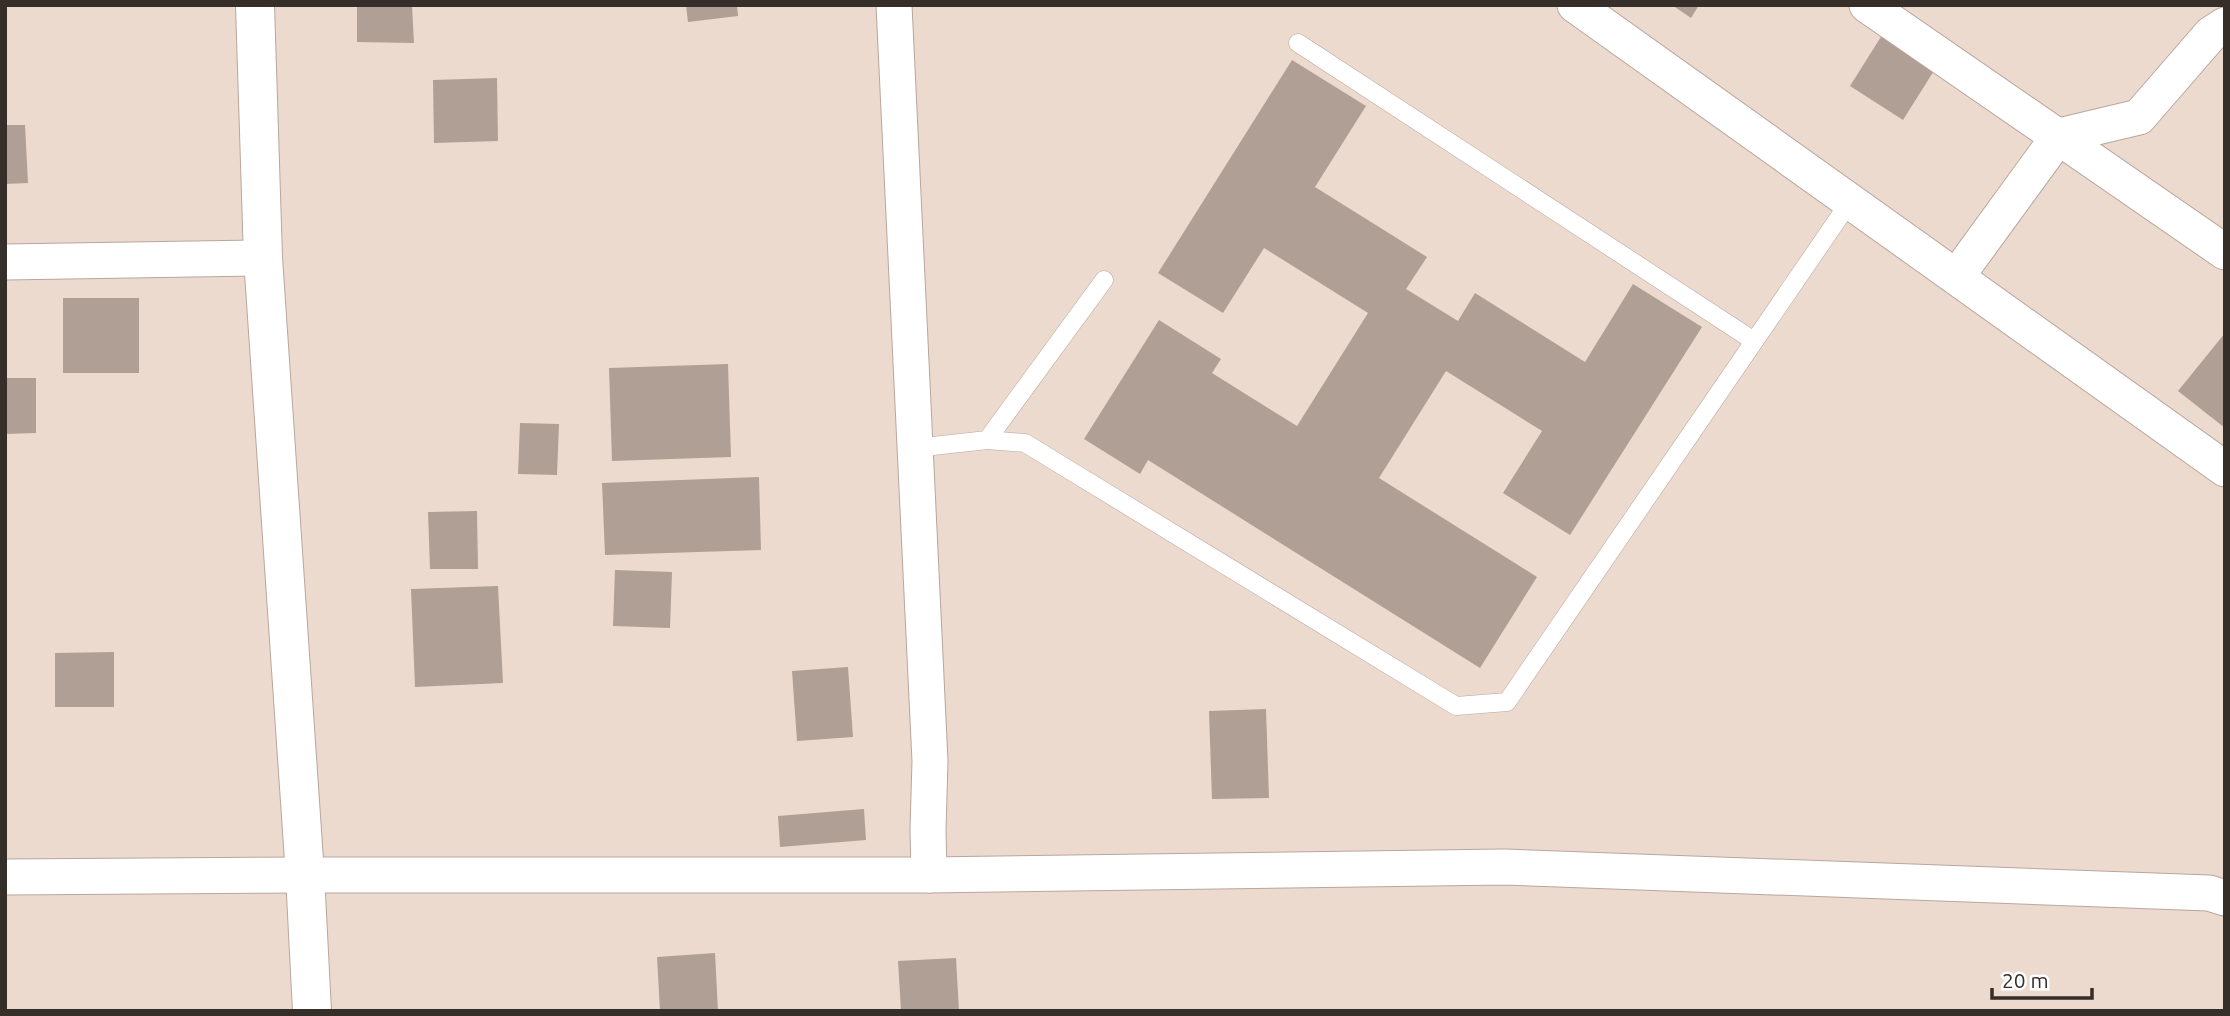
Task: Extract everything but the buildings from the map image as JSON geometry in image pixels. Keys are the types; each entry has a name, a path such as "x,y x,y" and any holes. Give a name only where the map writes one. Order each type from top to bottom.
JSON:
{"street":[{"path":"255,5 263,258 312,1011"},
{"path":"894,5 930,761 929,876"},
{"path":"1575,5 2225,469"},
{"path":"1867,5 2225,252"},
{"path":"1957,276 2059,136 2139,117 2211,34 2225,25"},
{"path":"5,262 263,258"},
{"path":"5,877 929,876 1504,867 2209,893 2225,898"}],"lane":[{"path":"1298,43 1754,341"},
{"path":"915,448 987,440 1025,443 1456,706 1507,702 1851,200"},
{"path":"987,440 1104,280"}]}
